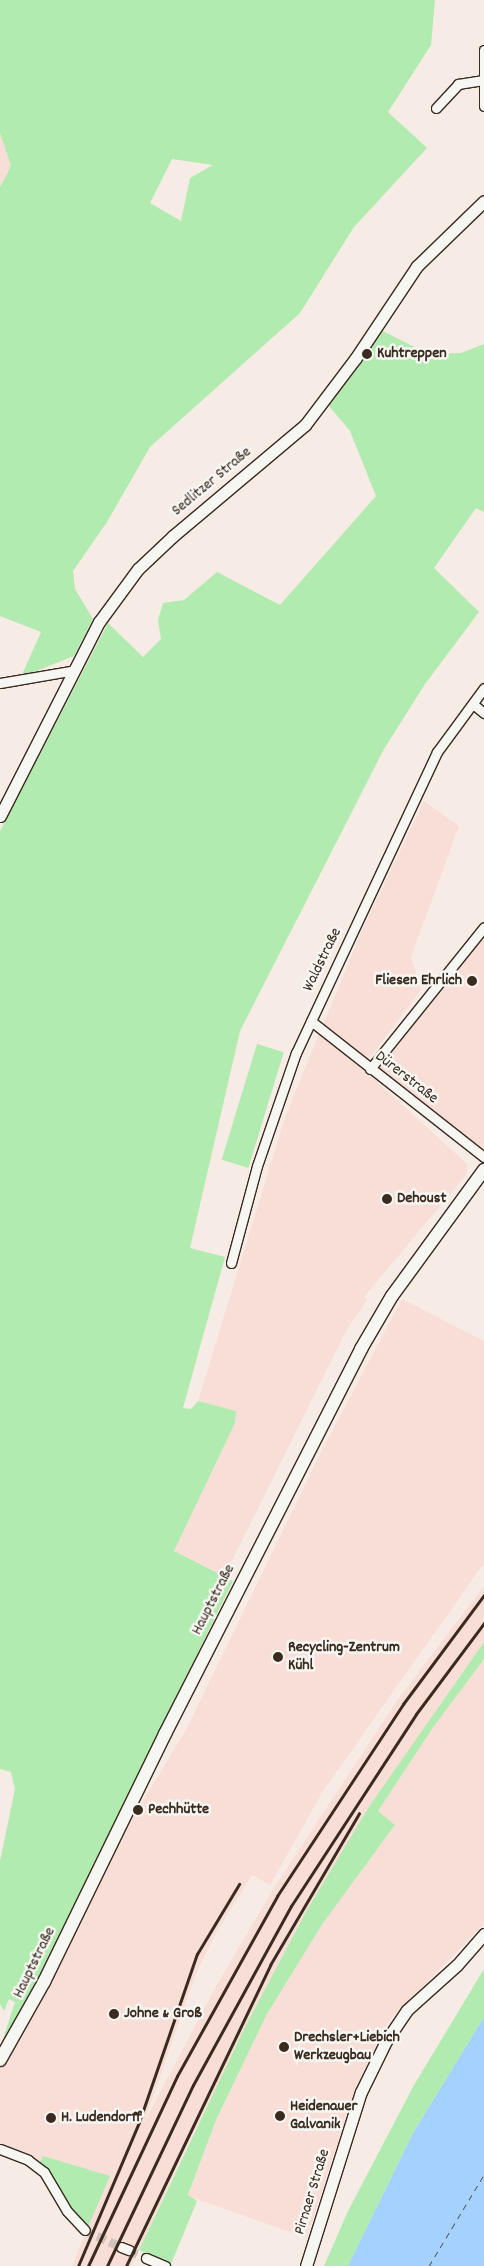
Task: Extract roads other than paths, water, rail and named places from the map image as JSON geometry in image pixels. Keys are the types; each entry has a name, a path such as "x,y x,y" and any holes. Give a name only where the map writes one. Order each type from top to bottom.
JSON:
{"main road":[{"name":"Hauptstraße","path":"0,2060 26,2017 165,1734 361,1349 392,1296 484,1170"}],"street":[{"path":"484,50 482,80 484,106"},
{"path":"436,108 458,84 482,80"},
{"name":"Sedlitzer Straße","path":"0,816 99,622 138,569 172,536 305,425 354,359 417,266 484,200"},
{"path":"0,683 75,670"},
{"name":"Waldstraße","path":"231,1263 257,1166 311,1021 437,752 484,688"},
{"path":"472,704 484,713"},
{"path":"370,1069 484,927"},
{"name":"Dürerstraße","path":"311,1021 484,1158"},
{"name":"Pirnaer Straße","path":"306,2266 361,2092 386,2041 406,2010 457,1965 484,1934"},
{"path":"0,2149 28,2160 44,2172 67,2211 85,2230"},
{"path":"146,2258 165,2266"}],"water":[{"path":"484,2017 484,2266 348,2266 413,2133"}],"tunnel":[{"path":"85,2230 121,2247"},
{"path":"129,2250 146,2258"}],"railway":[{"path":"88,2266 177,2076 277,1896 403,1704 484,1595"},
{"path":"107,2266 193,2085 291,1906 416,1714 484,1623"},
{"path":"126,2266 270,1965 359,1813"},
{"path":"78,2266 139,2122 197,1954 239,1884"}],"place":[{"name":"Kuhtreppen","path":"367,354"},
{"name":"Fliesen Ehrlich","path":"472,981"},
{"name":"Dehoust","path":"387,1199"},
{"name":"Recycling-Zentrum Kühl","path":"278,1657"},
{"name":"Pechhütte","path":"138,1810"},
{"name":"Johne & Groß","path":"114,2014"},
{"name":"Drechsler+Liebich Werkzeugbau","path":"284,2047"},
{"name":"Heidenauer Galvanik","path":"280,2116"},
{"name":"H. Ludendorff","path":"51,2118"}]}
